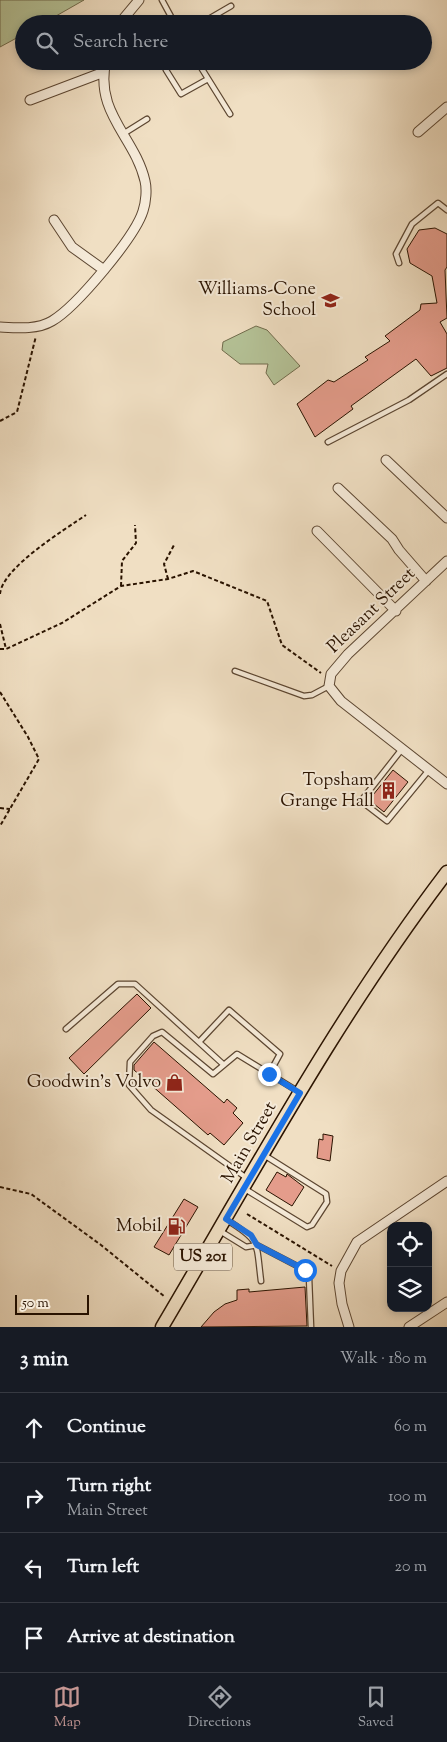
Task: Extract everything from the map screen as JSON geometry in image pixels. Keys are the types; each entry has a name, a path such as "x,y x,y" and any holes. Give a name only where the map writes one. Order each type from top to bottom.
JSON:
{"main road":[{"name":"Main Street","path":"162,1327 300,1093 388,953 447,872"}],"street":[{"path":"126,15 139,0"},
{"path":"0,327 31,328 50,322 68,310 104,270 143,212 145,181 108,108 104,72 30,100"},
{"path":"418,132 447,107"},
{"path":"54,220 72,248 104,270"},
{"path":"386,460 447,518"},
{"path":"338,488 387,534 426,581"},
{"path":"317,531 396,611"},
{"name":"Pleasant Street","path":"329,686 332,674 348,654 396,611 447,561"},
{"path":"329,686 341,701 447,784"},
{"path":"349,1327 342,1304 339,1283 341,1271 357,1242 447,1181"},
{"path":"409,1327 447,1302"}],"lane":[{"path":"162,0 170,15"},
{"path":"216,15 231,6"},
{"path":"166,70 181,94 208,79"},
{"path":"202,70 230,114"},
{"path":"122,134 147,119"},
{"path":"399,263 396,254 412,224 438,203 447,210"},
{"path":"328,442 408,400 447,374"},
{"path":"235,671 304,696 312,695 329,686"},
{"path":"402,748 361,801 388,821 429,770"},
{"path":"66,1030 118,984 135,984 224,1065"},
{"path":"199,1042 229,1010 280,1054 269,1074"},
{"path":"264,1155 326,1194 327,1202 312,1225 307,1227 247,1184 151,1110 129,1085 130,1062 153,1036 162,1032 213,1074 237,1054 300,1093"},
{"path":"222,1225 251,1235 257,1245 261,1281"},
{"path":"222,1225 246,1247 257,1245 305,1270 309,1276 310,1327"}],"path":[{"path":"0,421 17,412 39,325"},
{"path":"0,594 0,586 28,556 86,515"},
{"path":"121,586 122,561 136,543 135,525"},
{"path":"168,579 164,564 174,545"},
{"path":"0,650 62,623 121,586 168,579 193,572 267,601 282,645 324,675"},
{"path":"0,624 6,649"},
{"path":"0,692 28,737 39,759 0,826"},
{"path":"0,808 10,808"},
{"path":"0,1187 31,1194 102,1245 165,1297"},
{"path":"247,1214 341,1271"}],"green space":[{"path":"0,0 84,0 58,15 15,15 15,39 0,47"},
{"path":"256,326 267,330 300,366 274,385 266,373 268,364 240,364 222,350 223,342"}],"building":[{"path":"435,228 447,234 447,267 445,270 447,318 440,322 447,334 447,368 431,376 416,359 351,406 353,409 315,437 297,404 328,380 334,382 368,360 365,357 390,341 385,336 420,310 421,304 437,303 432,276 410,263 407,249 419,230"},
{"name":"Topsham Grange Hall","path":"393,770 408,782 384,812 369,800"},
{"path":"137,994 151,1008 84,1074 69,1058"},
{"name":"Goodwin's Volvo","path":"154,1042 224,1103 227,1099 237,1108 233,1113 243,1123 224,1145 210,1133 208,1135 134,1070 134,1065"},
{"path":"323,1134 333,1136 330,1161 317,1158 319,1139 323,1140"},
{"path":"277,1172 286,1177 287,1174 304,1187 292,1206 266,1190"},
{"name":"Mobil","path":"184,1199 198,1207 169,1255 154,1247"},
{"path":"305,1287 307,1326 201,1327 214,1312 225,1304 237,1300 237,1290 249,1289 249,1292"}],"place":[{"name":"Williams-Cone School","path":"330,300"},
{"name":"Topsham Grange Hall","path":"388,791"},
{"name":"Goodwin's Volvo","path":"175,1083"},
{"name":"Mobil","path":"176,1227"}],"route":[{"path":"269,1074 300,1093 226,1219 251,1235 257,1245 305,1270"}]}
